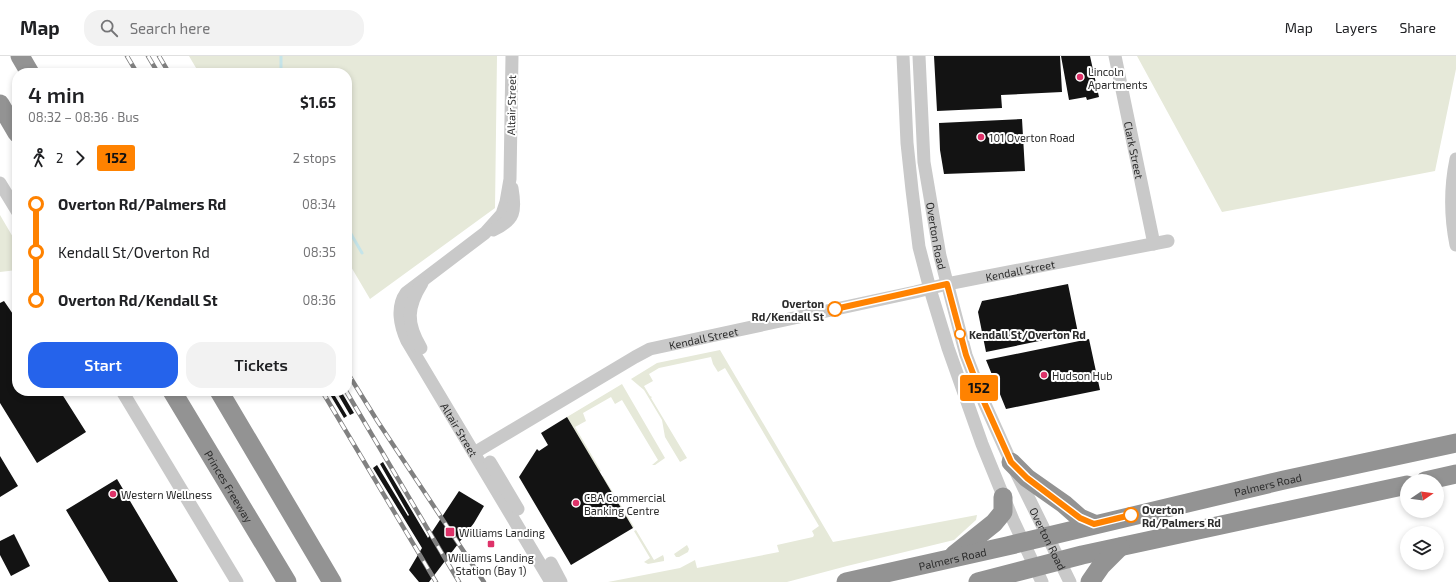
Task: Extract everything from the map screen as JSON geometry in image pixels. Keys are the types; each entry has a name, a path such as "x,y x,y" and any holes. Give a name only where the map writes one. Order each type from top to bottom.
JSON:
{"highway":[{"path":"20,56 27,68"},
{"path":"0,104 12,124"},
{"name":"Princes Freeway","path":"175,396 287,582"},
{"path":"222,396 332,582"},
{"name":"Palmers Road","path":"846,582 1284,480 1456,443"},
{"path":"1011,462 1027,478 1080,518 1094,524"},
{"path":"1444,477 1456,474"},
{"path":"988,581 1039,575 1060,561 1400,487"},
{"path":"952,557 994,523 1002,512 1003,497"},
{"path":"1090,582 1101,566 1120,548"}],"street":[{"name":"Altair Street","path":"512,56 510,179 506,202 502,214 485,233 426,278 410,288 404,296 400,308 401,327 407,341 478,450 504,485 562,582"},
{"name":"Overton Road","path":"903,56 907,143 912,190 919,247 930,289 948,348 982,444 1003,497 1039,575"},
{"name":"Overton Road","path":"919,56 924,162 940,256 966,355 984,402 1011,462 1070,582"},
{"name":"Clark Street","path":"1115,56 1154,244"},
{"path":"1456,159 1451,186 1451,206 1452,226 1456,245"},
{"path":"0,183 12,203"},
{"name":"Kendall Street","path":"478,450 650,349 930,289 947,284 1168,241"},
{"path":"125,396 237,582"},
{"name":"Altair Street","path":"478,450 551,582"}],"green space":[{"path":"189,56 497,56 495,208 370,299 352,268 352,68 196,68"},
{"path":"1137,56 1456,56 1456,69 1435,171 1222,212"},
{"path":"0,215 12,235 12,271 0,272"},
{"path":"720,350 833,542 977,515 976,520 954,540 787,582 608,582 680,568 695,560 697,568 779,552 777,545 813,537 814,535 812,531 819,526 725,368 718,372 711,357 659,368 649,374 653,381 644,386 652,397 651,398 687,458 680,462 665,437 662,420 644,390 631,379 657,363"},
{"path":"622,384 665,458 655,465 652,465 658,460 622,400 615,404 611,397 583,413 586,421 575,427 601,471 599,472 567,417"},
{"path":"602,476 634,527 633,528"},
{"path":"636,530 654,560 663,555 664,561 648,564 644,562 650,558 634,531"},
{"path":"687,545 689,549 688,552 676,557 674,554"}],"building":[{"path":"934,56 1060,56 1062,92 1001,95 1002,108 937,111"},
{"name":"Lincoln Apartments","path":"1061,56 1090,56 1099,97 1087,100 1086,97 1069,100"},
{"name":"101 Overton Road","path":"1022,119 1025,171 944,174 940,150 939,123"},
{"path":"1068,284 1078,333 986,352 978,312 982,301"},
{"path":"4,301 12,313 12,396 63,396 86,432 37,463 0,403 0,303"},
{"name":"Hudson Hub","path":"1089,339 1100,390 1006,409 986,360"},
{"path":"331,396 335,396 347,416 344,418"},
{"path":"339,396 344,396 354,413 350,415"},
{"name":"CBA Commercial Banking Centre","path":"567,417 633,528 571,565 519,477 537,449 539,451 548,445 541,433"},
{"path":"0,456 18,486 0,497"},
{"name":"Williams Landing","path":"383,462 428,538 459,491 484,506 474,523 429,582 419,582 409,570 422,548 373,468 377,465 408,516 409,515 380,464"},
{"path":"117,479 178,582 109,582 66,510"},
{"path":"14,534 30,566 11,576 0,555 0,541"}],"waterway":[{"path":"281,56 281,68"},
{"path":"352,236 362,253"}],"railway":[{"path":"127,56 134,68"},
{"path":"148,56 155,68"},
{"path":"159,56 166,68"},
{"path":"352,380 484,582"},
{"path":"325,396 436,582"},
{"path":"349,396 459,582"}],"bus line":[{"name":"152","path":"835,309 947,284 966,355 984,402 1011,462 1027,478 1064,504 1080,518 1094,524 1131,515"}],"place":[{"name":"Lincoln Apartments","path":"1080,77"},
{"name":"101 Overton Road","path":"981,137"},
{"name":"Overton Rd/Kendall St","path":"835,309"},
{"name":"Kendall St/Overton Rd","path":"960,334"},
{"name":"Hudson Hub","path":"1044,375"},
{"name":"Western Wellness","path":"113,494"},
{"name":"CBA Commercial Banking Centre","path":"576,503"},
{"name":"Overton Rd/Palmers Rd","path":"1131,515"},
{"name":"Williams Landing","path":"450,532"},
{"name":"Williams Landing Station (Bay 1)","path":"491,544"}]}
